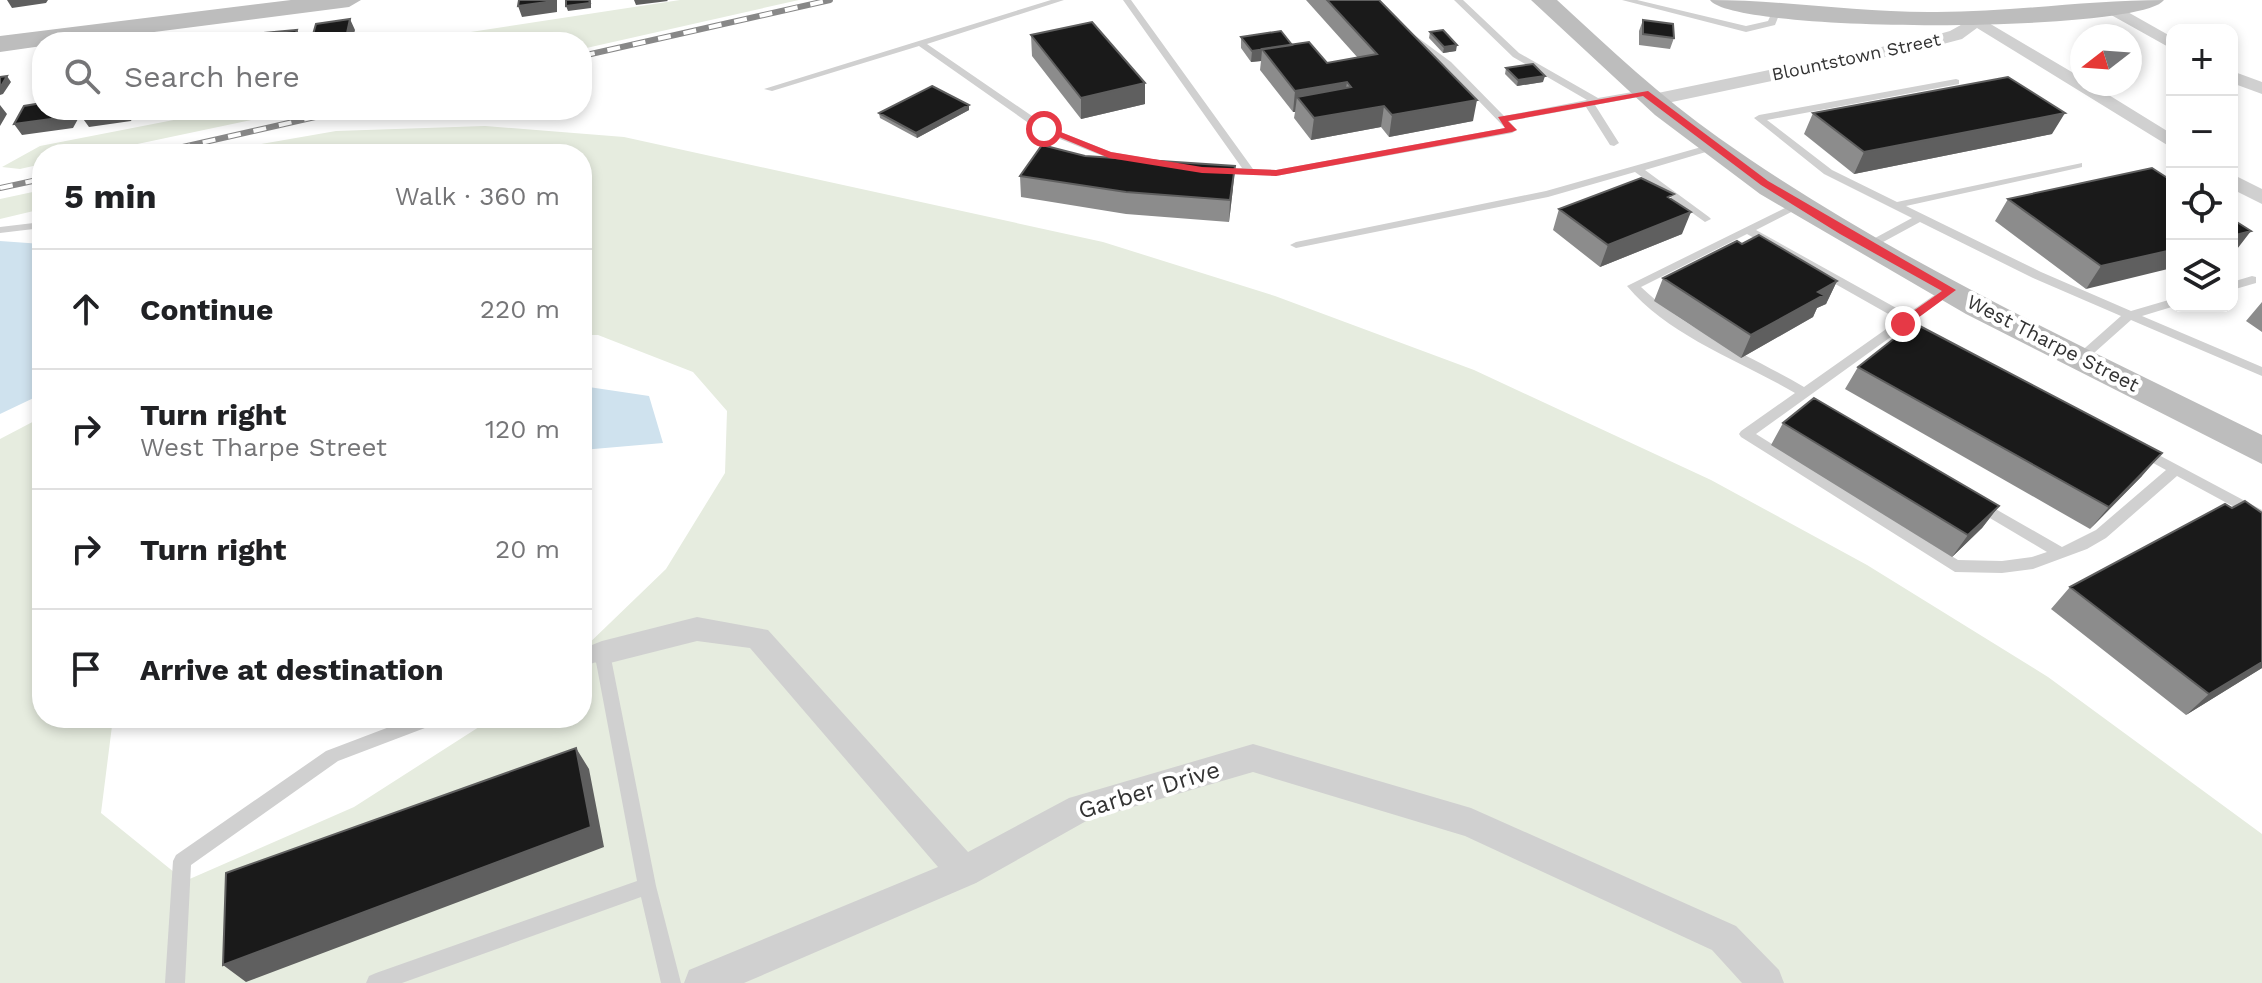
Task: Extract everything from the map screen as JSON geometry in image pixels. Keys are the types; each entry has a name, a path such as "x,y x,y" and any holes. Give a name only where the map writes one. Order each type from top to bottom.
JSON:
{"main road":[{"path":"85,32 277,5 349,0"},
{"name":"West Tharpe Street","path":"1543,0 1649,97 1712,147 1799,204 1950,290 2262,451"},
{"name":"Blountstown Street","path":"1977,21 2152,0"},
{"path":"1750,3 1901,21 1977,21"},
{"path":"0,44 32,39"}],"street":[{"path":"2110,7 2166,40"},
{"name":"Blountstown Street","path":"1649,97 1928,43 1956,35 1977,21"},
{"path":"1977,21 2166,138"},
{"path":"2238,79 2262,89"},
{"path":"2238,184 2262,198"},
{"path":"592,657 697,629 758,638 964,872"},
{"name":"Garber Drive","path":"702,983 964,872 1080,808 1253,758 1471,823 1724,938 1766,983"}],"lane":[{"path":"769,89 1060,0"},
{"path":"1127,0 1250,172"},
{"path":"1458,0 1516,55 1593,102 1614,143"},
{"path":"1626,0 1746,29 1772,23 1750,3"},
{"path":"1202,170 1276,173 1512,130 1448,64 1409,33"},
{"path":"920,43 1044,129 1109,155 1171,165"},
{"path":"1956,82 1759,118 1828,172 2037,275 2262,372"},
{"path":"1502,119 1593,102 1649,97"},
{"path":"1296,245 1548,194 1712,147"},
{"path":"1896,205 2078,165"},
{"path":"1636,168 1705,219"},
{"path":"1799,204 1633,286 1648,303 1726,351 1759,365 1806,398"},
{"path":"1868,246 1921,217"},
{"path":"0,230 32,226"},
{"path":"1748,230 1909,325"},
{"path":"2238,284 2252,280"},
{"path":"1950,290 1909,325 1806,398 1746,434 1955,566 2002,567 2033,563 2061,553 2101,534 2176,469"},
{"path":"2081,358 2130,315 2166,305"},
{"path":"2131,445 2262,517"},
{"path":"1969,498 2061,553"},
{"path":"592,657 671,983"},
{"path":"175,983 182,861 332,756 406,728"},
{"path":"376,983 647,886"}],"shaded area":[{"path":"680,0 799,0 592,47 592,32 470,32"},
{"path":"174,120 252,120 138,144 50,144"},
{"path":"485,126 624,137 1103,242 1275,296 1474,370 1711,480 1867,565 2048,677 2262,834 2262,983 0,983 0,439 32,422 32,728 112,728 101,813 185,881 354,807 477,728 592,728 592,640 666,569 725,473 727,411 693,372 592,335 592,144 261,144 336,131"},
{"path":"32,150 32,166 20,169 2,167"},
{"path":"32,192 32,211 0,219 0,199"}],"water":[{"path":"0,241 32,243 32,399 0,414"},
{"path":"592,387 649,396 663,443 592,449"}],"building":[{"path":"519,0 554,0 554,1 518,6"},
{"path":"566,0 589,0 590,3 566,6"},
{"path":"1327,0 1379,0 1477,100 1392,115 1384,106 1314,118 1297,97 1351,87 1347,82 1295,91 1262,49 1309,42 1327,63 1377,54"},
{"path":"350,19 347,32 314,32 316,24"},
{"path":"1643,20 1673,24 1674,38 1643,34"},
{"path":"1092,22 1145,83 1081,98 1031,35"},
{"path":"1443,30 1457,45 1444,47 1430,32"},
{"path":"1281,31 1292,45 1252,51 1241,37"},
{"path":"1533,64 1545,76 1518,80 1506,68"},
{"path":"2008,77 2065,113 1864,152 1813,113"},
{"path":"932,86 969,105 916,133 879,113"},
{"path":"32,105 32,120 44,120 14,124 24,106"},
{"path":"1042,145 1085,156 1235,166 1230,200 1126,192 1020,176"},
{"path":"2152,168 2166,177 2166,251 2101,266 2008,199"},
{"path":"1641,178 1674,194 1668,197 1691,212 1608,245 1559,209"},
{"path":"2238,223 2251,231 2238,234"},
{"path":"1759,235 1837,281 1818,292 1824,295 1751,335 1663,278 1737,241 1742,244"},
{"path":"1914,323 2162,453 2109,507 1858,367"},
{"path":"1814,398 1999,506 1968,535 1783,423"},
{"path":"2245,501 2262,513 2262,662 2209,694 2070,587 2225,504 2232,508"},
{"path":"576,748 591,827 223,965 226,873"}],"railway":[{"path":"592,54 830,0"},
{"path":"196,144 302,120"},
{"path":"0,188 32,181"}],"route":[{"path":"1044,129 1109,155 1202,170 1276,173 1512,130 1502,119 1644,93 1707,143 1765,183 1843,232 1950,290 1903,324"}]}
